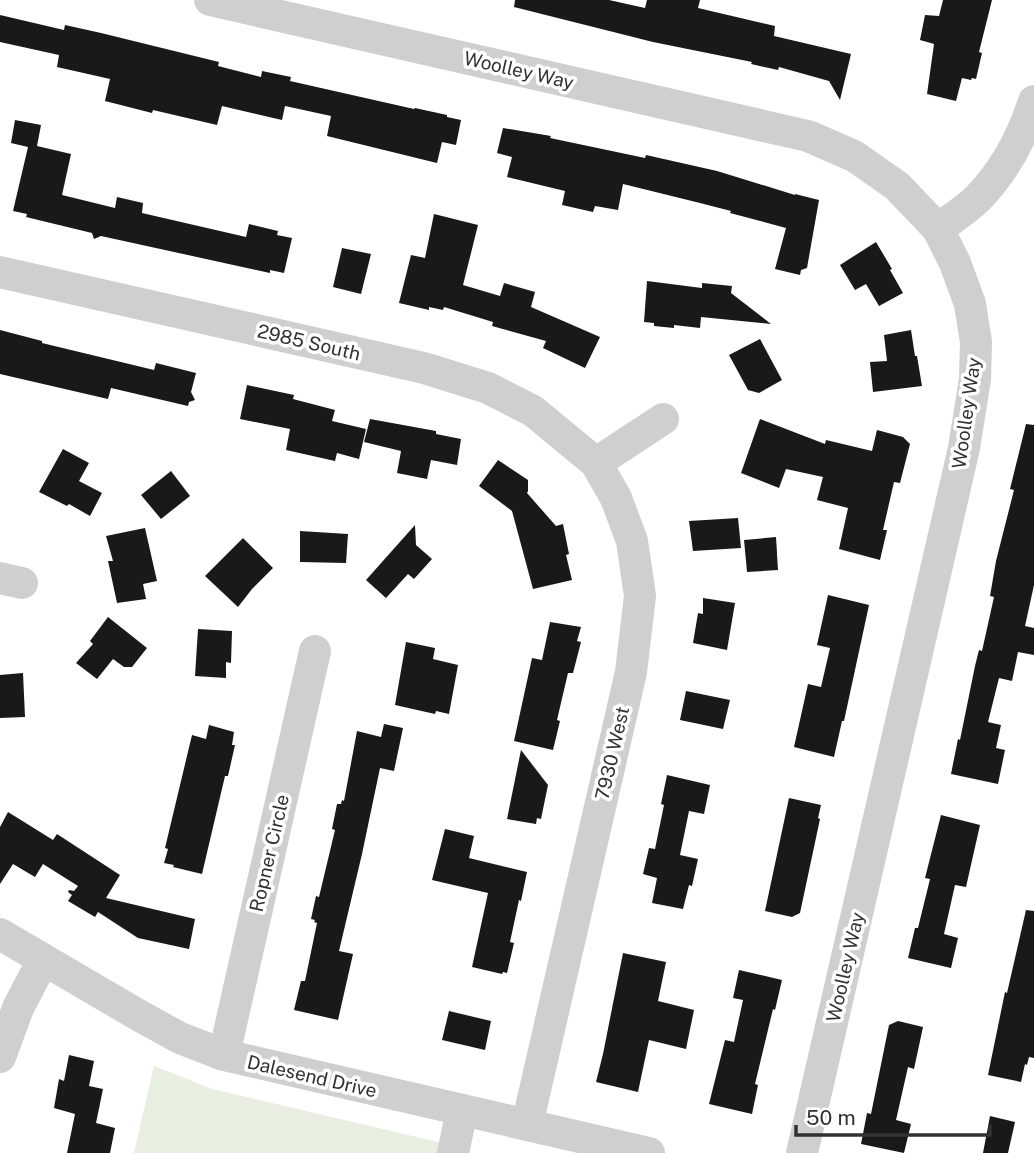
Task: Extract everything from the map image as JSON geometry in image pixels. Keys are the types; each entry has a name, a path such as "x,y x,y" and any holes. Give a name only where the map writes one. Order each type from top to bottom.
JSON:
{"street":[{"name":"Woolley Way","path":"210,0 808,136 854,156 897,186 938,229 955,263 970,304 976,342 975,379 964,448 803,1153"},
{"path":"938,229 976,200 1010,158 1034,101"},
{"name":"2985 South","path":"0,272 424,368 488,388 533,411 596,463"},
{"path":"596,463 663,419"},
{"name":"7930 West","path":"527,1125 631,672 640,596 632,541 616,498 596,463"},
{"name":"Ropner Circle","path":"224,1055 315,651"},
{"name":"Dalesend Drive","path":"0,934 180,1038 224,1055 649,1153"},
{"path":"0,1058 18,1007 43,960"},
{"path":"453,1153 462,1111"}],"shaded area":[{"path":"154,1066 212,1089 442,1143 439,1153 134,1153"}],"building":[{"path":"515,0 609,0 645,8 647,0 700,0 698,8 775,26 774,36 851,54 840,100 829,81 779,67 778,70 751,64 752,62 653,42 514,7"},
{"path":"943,0 992,0 979,52 982,53 976,79 962,78 956,101 927,94 934,44 920,40 925,15 939,16"},
{"path":"0,15 64,30 65,25 101,33 219,62 218,66 261,77 262,71 291,77 290,81 447,115 461,120 456,145 442,142 437,163 327,136 331,116 285,106 282,120 222,106 217,125 105,101 110,79 57,67 59,55 0,42"},
{"path":"15,120 41,125 37,146 71,154 62,195 115,208 117,197 143,203 142,213 246,237 249,224 278,231 277,235 292,238 284,273 270,270 270,273 101,236 94,239 92,233 26,217 27,214 13,211 28,147 11,143"},
{"path":"503,128 717,171 819,200 807,268 801,270 800,275 775,269 786,228 700,203 623,184 618,210 595,206 593,212 562,205 565,191 507,177 512,157 497,153"},
{"path":"434,214 478,225 463,285 500,296 504,283 535,292 531,307 600,337 585,368 543,348 546,341 492,326 493,322 444,307 443,310 429,307 429,310 399,303 411,255 425,258"},
{"path":"876,242 903,293 879,306 866,284 855,290 840,265"},
{"path":"342,248 371,254 361,294 333,287"},
{"path":"647,281 702,288 702,283 732,286 731,293 771,324 701,317 700,328 654,326 654,323 644,322"},
{"path":"0,330 154,370 156,363 196,373 191,392 195,400 189,402 188,406 111,388 108,399 0,374"},
{"path":"911,330 922,386 873,392 870,362 887,361 884,335"},
{"path":"760,339 782,380 759,393 748,390 729,355"},
{"path":"247,385 294,395 293,399 335,410 332,421 366,429 359,459 337,453 335,461 286,450 290,429 240,419"},
{"path":"370,419 436,431 436,434 461,439 457,465 431,460 427,479 397,473 401,451 364,442"},
{"path":"760,419 825,444 826,440 872,451 877,430 903,437 910,444 900,483 894,482 883,530 887,530 880,560 839,549 848,508 817,500 823,477 786,469 779,488 741,473"},
{"path":"1026,424 1034,425 1034,585 1025,626 1034,628 1034,655 1018,652 1012,681 999,678 988,722 1001,725 996,748 1005,750 998,784 951,774 975,666 979,650 982,651 994,597 990,596 996,561 1014,490 1010,489"},
{"path":"63,449 89,463 79,481 102,493 90,516 39,492"},
{"path":"498,460 528,480 527,493 556,526 563,524 572,580 533,589 512,511 479,486"},
{"path":"171,471 190,496 161,519 141,495"},
{"path":"738,518 741,548 693,551 689,521"},
{"path":"415,525 416,545 432,559 414,579 408,574 386,598 366,580"},
{"path":"145,528 157,581 143,584 146,599 117,603 108,561 113,561 106,536"},
{"path":"300,531 348,534 346,563 300,562"},
{"path":"776,537 778,570 747,572 744,540"},
{"path":"243,538 273,568 238,607 205,576"},
{"path":"828,595 869,605 834,757 794,747 808,684 821,687 830,648 817,645"},
{"path":"703,598 735,603 727,650 693,643 698,613 703,614"},
{"path":"108,617 147,648 132,667 124,667 113,659 97,679 76,663 93,644 90,641"},
{"path":"550,622 581,627 577,641 581,642 573,673 568,673 553,750 514,741 532,658 542,660"},
{"path":"198,629 232,631 231,663 226,662 226,678 195,676"},
{"path":"406,642 435,648 433,659 458,665 449,714 436,711 435,714 395,705"},
{"path":"23,673 25,717 0,718 0,675"},
{"path":"686,691 730,700 723,729 680,720"},
{"path":"384,724 403,728 394,771 380,768 339,951 353,954 338,1020 294,1010 301,981 305,981 317,923 311,919 335,830 332,829 337,804 344,801 357,731 381,737"},
{"path":"209,725 234,732 232,745 235,745 202,874 164,863 168,849 165,848 192,735 206,739"},
{"path":"521,750 548,785 541,819 537,818 536,824 507,819"},
{"path":"667,775 710,785 704,814 689,811 680,855 698,859 683,909 652,903 657,878 643,874 649,848 655,849"},
{"path":"789,798 821,805 800,913 792,917 765,911"},
{"path":"8,812 53,840 57,834 120,875 106,898 195,919 189,949 138,938 98,912 95,917 68,901 72,895 69,890 74,891 78,886 43,864 35,877 13,864 0,884 0,827"},
{"path":"941,815 980,825 966,887 955,885 944,934 958,938 951,968 908,958 930,879 925,878"},
{"path":"445,829 474,836 469,858 527,872 510,942 514,943 507,973 472,967 488,893 432,880"},
{"path":"1026,910 1034,911 1034,1058 1029,1057 1027,1065 1025,1064 1021,1082 988,1075"},
{"path":"623,953 666,962 658,1001 694,1010 686,1049 649,1040 638,1092 596,1082"},
{"path":"739,970 782,980 755,1084 758,1085 752,1114 709,1104 725,1040 734,1042 743,1000 733,998"},
{"path":"449,1011 491,1021 485,1050 442,1040"},
{"path":"898,1021 923,1027 914,1069 908,1067 896,1120 911,1124 904,1153 861,1144 867,1113 871,1114 889,1025"},
{"path":"69,1055 94,1061 89,1086 103,1089 96,1123 115,1128 110,1153 67,1153 75,1114 54,1108 59,1079 64,1081"},
{"path":"990,1116 1015,1122 1008,1153 983,1153"}]}
